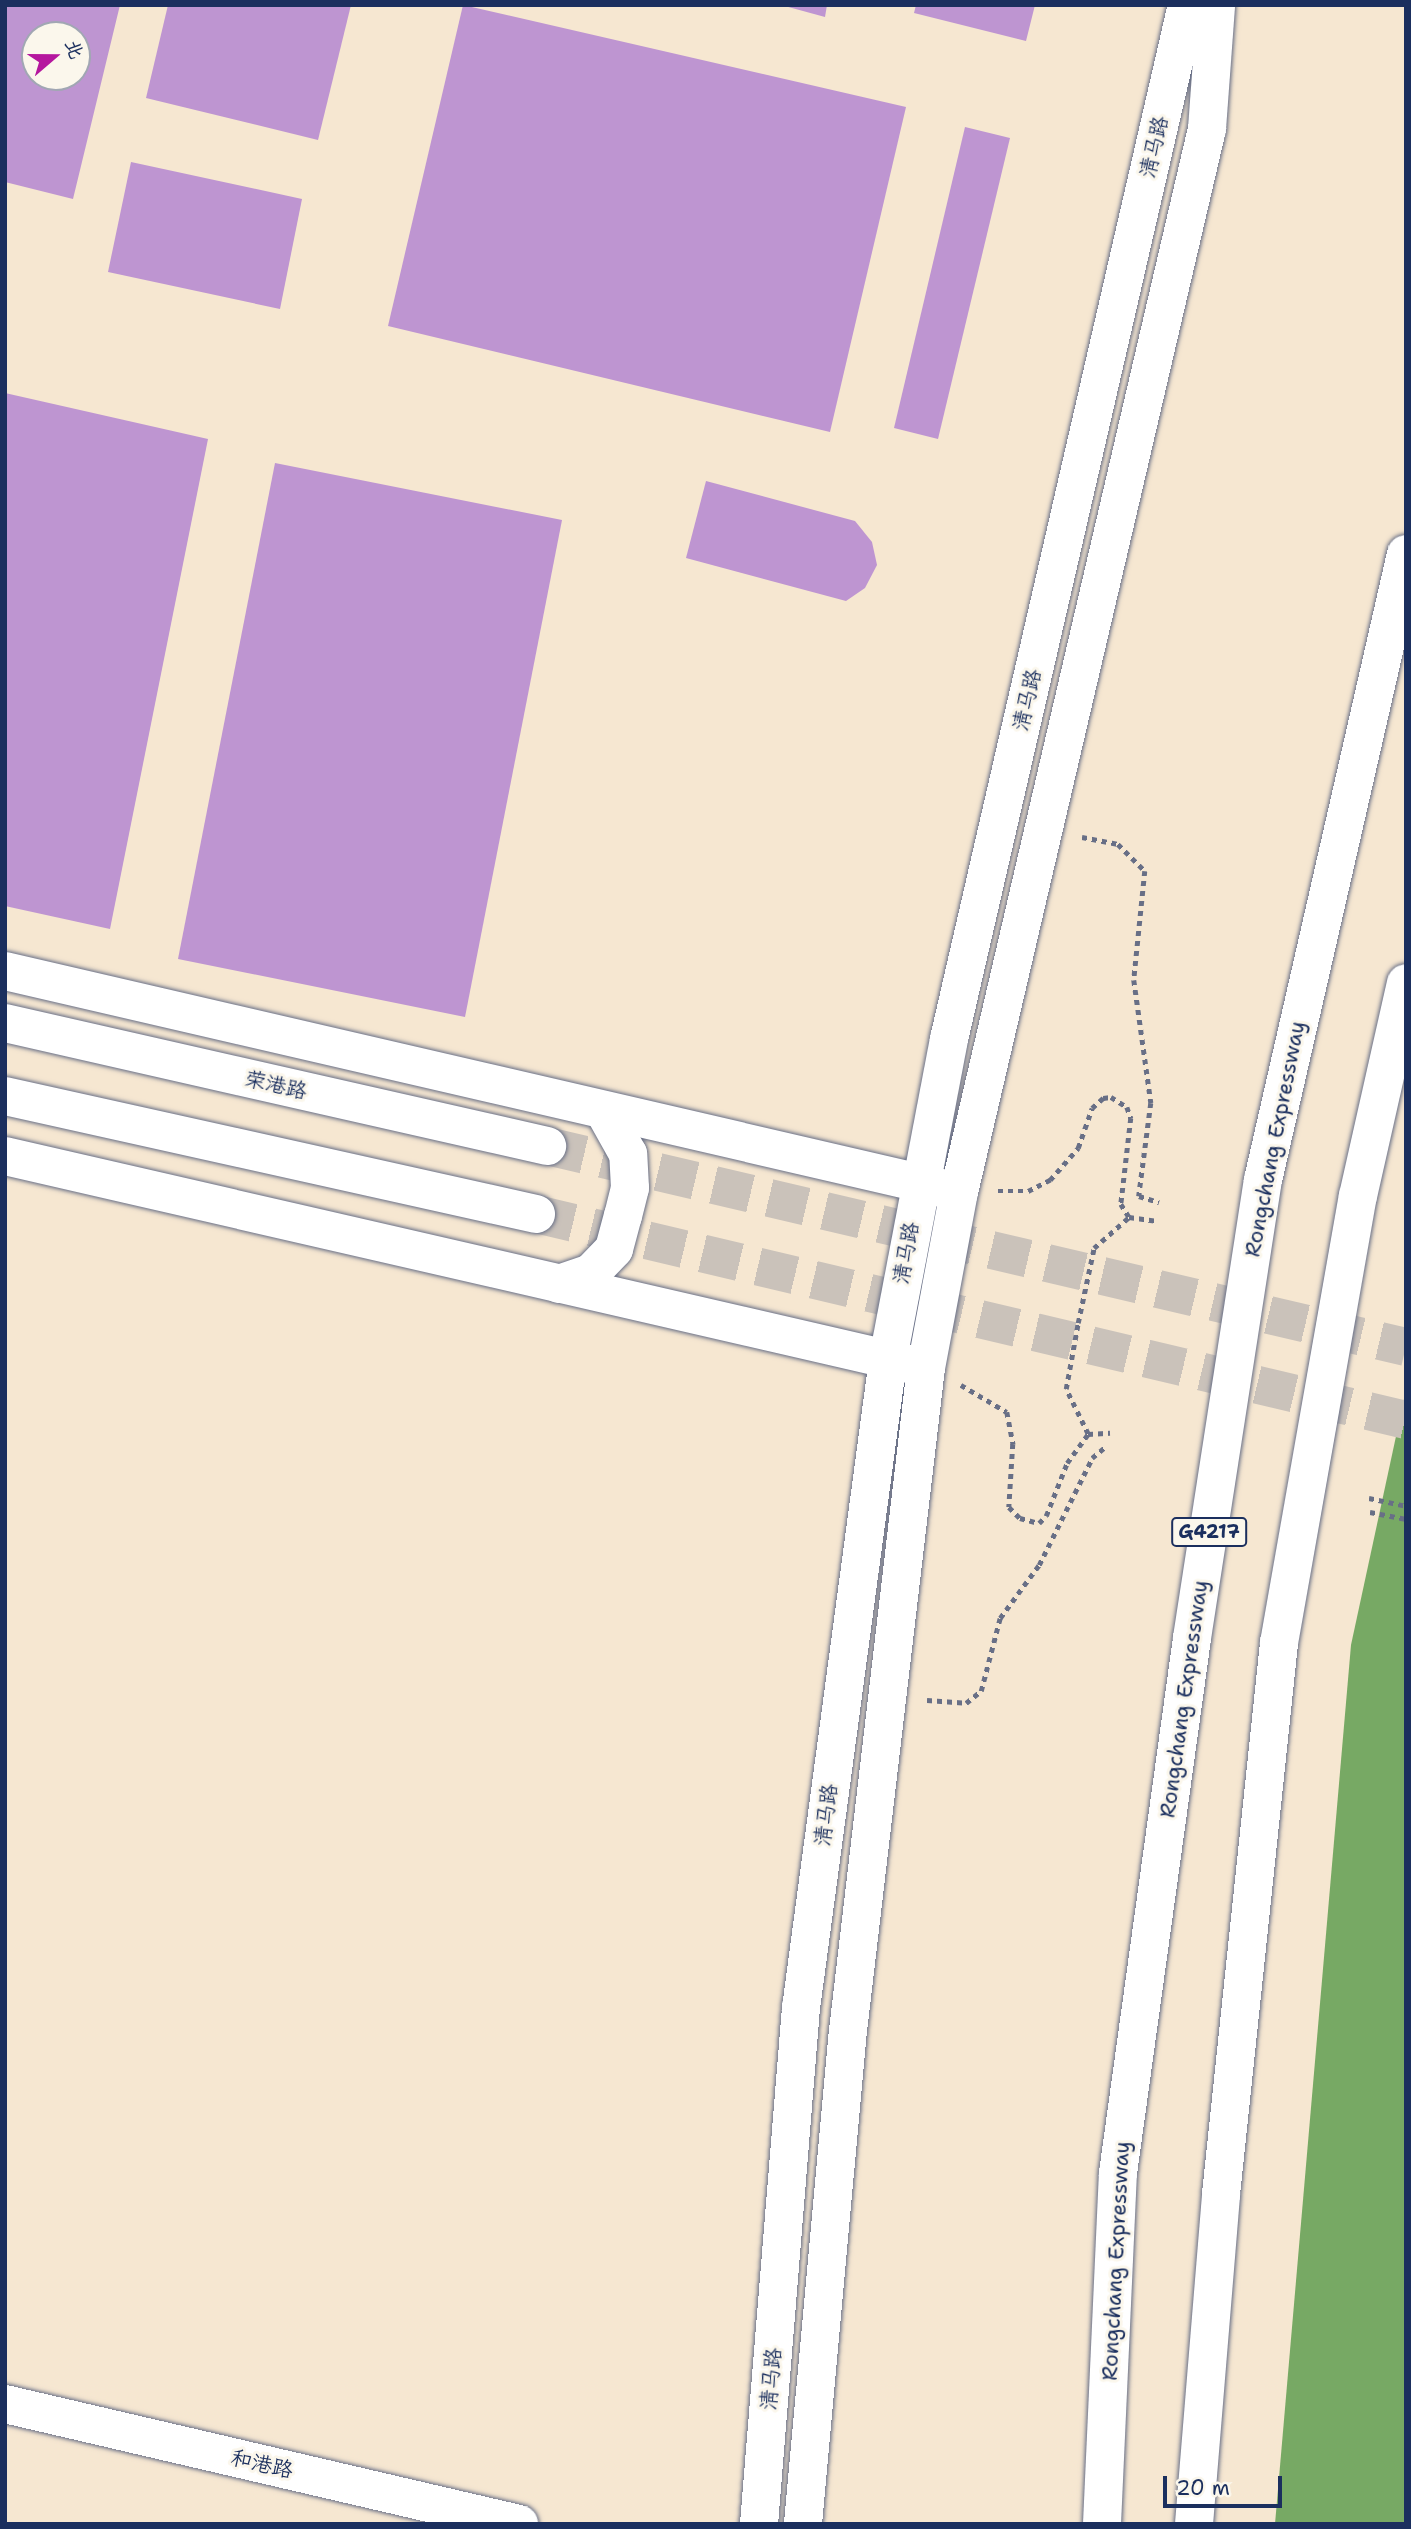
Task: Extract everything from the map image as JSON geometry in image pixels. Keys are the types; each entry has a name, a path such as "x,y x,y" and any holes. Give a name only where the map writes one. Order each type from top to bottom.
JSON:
{"main road":[{"name":"清马路","path":"759,2524 801,2008 888,1359 918,1184 1187,5"},
{"name":"清马路","path":"803,2524 847,2039 926,1368 960,1192 1207,129 1216,5"},
{"name":"Rongchang Expressway","path":"1102,2524 1118,2173 1192,1638 1263,1180 1406,555"},
{"path":"5,971 960,1192"},
{"path":"1194,2524 1221,2194 1279,1643 1358,1196 1406,983"},
{"name":"荣港路","path":"5,1023 547,1146"},
{"path":"5,1096 536,1214"},
{"path":"559,1284 591,1273 614,1250 623,1216 630,1188 628,1154 604,1111"},
{"path":"5,1156 926,1368"},
{"name":"和港路","path":"5,2404 519,2524"}],"path":[{"path":"1044,829 1118,844 1145,871 1134,980 1150,1104 1139,1196 1158,1202"},
{"path":"960,1192 1028,1191 1050,1180 1077,1148 1092,1108 1102,1098 1111,1097 1127,1107 1131,1118 1121,1204 1129,1217"},
{"path":"1088,1434 1066,1389 1094,1248 1129,1217 1158,1221"},
{"path":"926,1368 1007,1412 1013,1444 1009,1507 1020,1518 1039,1523 1046,1516 1067,1462 1088,1434"},
{"path":"1088,1434 1110,1433"},
{"path":"887,1696 966,1703 981,1691 1000,1618 1039,1565 1092,1458 1104,1448"},
{"path":"1370,1498 1406,1506"},
{"path":"1370,1512 1406,1519"}],"green space":[{"path":"1406,1390 1406,2524 1275,2524 1351,1645"}],"building":[{"path":"5,5 120,5 73,199 5,182"},
{"path":"168,5 351,5 318,140 146,98"},
{"path":"463,5 906,107 830,432 388,326"},
{"path":"781,5 827,5 825,17"},
{"path":"916,5 1035,5 1026,41 914,13"},
{"path":"965,127 1010,138 938,439 894,428"},
{"path":"131,162 302,199 280,309 108,272"},
{"path":"5,393 208,439 110,929 5,906"},
{"path":"275,463 562,520 465,1017 178,959"},
{"path":"706,481 855,521 872,542 877,565 865,588 846,601 686,558"}],"tunnel":[{"path":"547,1146 1406,1347"},
{"path":"536,1214 1406,1420"}]}
